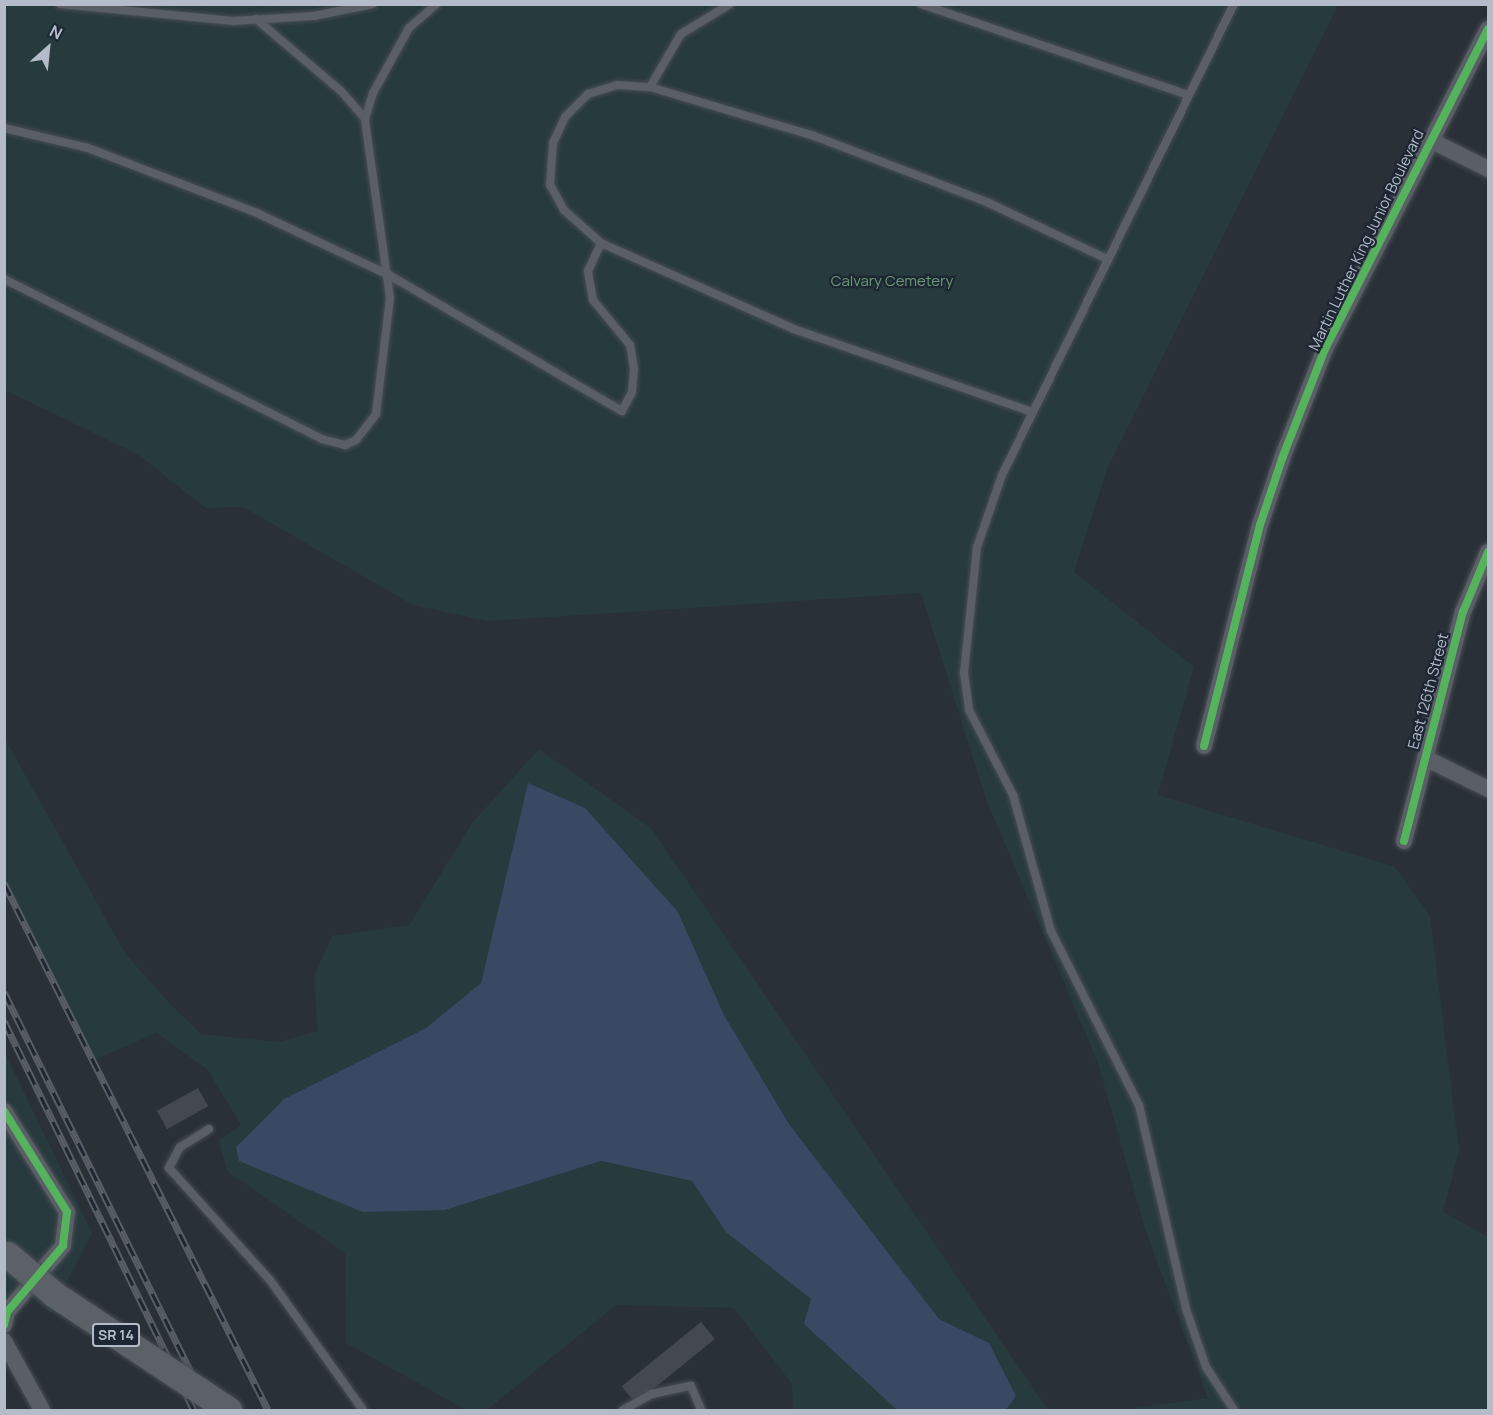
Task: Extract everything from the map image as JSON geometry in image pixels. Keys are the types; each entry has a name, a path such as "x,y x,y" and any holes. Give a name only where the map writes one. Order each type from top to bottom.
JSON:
{"main road":[{"name":"SR 14","path":"8,1255 55,1295 229,1410"}],"street":[{"name":"Martin Luther King Junior Boulevard","path":"1204,746 1260,525 1283,456 1326,350 1488,29"},
{"path":"1430,140 1488,169"},
{"name":"East 126th Street","path":"1404,841 1425,758 1483,579 1488,552"},
{"path":"1425,758 1488,789"},
{"path":"4,1112 67,1212 63,1246 14,1304 4,1325"},
{"path":"4,1341 42,1410"}],"lane":[{"path":"60,4 144,15 256,19 314,16 373,4"},
{"path":"4,279 322,439 345,445 368,430 376,414 389,275 365,119 373,93 409,28 436,4"},
{"path":"650,87 681,33 730,4"},
{"path":"921,4 1186,94"},
{"path":"1234,4 1186,94 1002,475 977,547 964,673 969,710 1013,795 1051,931 1139,1105 1186,1309 1206,1366 1234,1410"},
{"path":"256,19 301,54 365,119"},
{"path":"1032,412 794,328 601,243 564,210 550,185 553,143 565,117 588,94 618,85 650,87 814,136 989,203 1107,259"},
{"path":"4,128 99,152 256,213 389,275 622,411 632,392 634,369 630,345 593,300 588,271 601,243"},
{"path":"209,1129 180,1147 169,1168 270,1280 363,1410"},
{"path":"623,1410 652,1394 691,1386 701,1410"}],"green space":[{"name":"Calvary Cemetery","path":"5,5 1338,5 1107,469 1074,572 1194,667 1158,795 1395,867 1430,916 1459,1151 1443,1212 1488,1237 1488,1410 1121,1410 1208,1398 1145,1229 1098,1063 986,799 921,593 487,621 413,605 243,507 206,508 137,454 5,390"},
{"path":"4,737 125,953 169,1003 201,1034 278,1042 318,1031 314,976 332,936 409,925 473,822 539,749 651,828 1048,1410 1006,1410 1016,1396 989,1343 939,1319 789,1124 724,1015 678,912 528,783 481,983 426,1028 284,1099 445,1210 601,1161 692,1181 726,1232 811,1299 804,1324 897,1410 793,1410 792,1384 734,1308 616,1305 487,1410 466,1410 346,1343 345,1253 227,1171 219,1140 241,1125 207,1069 156,1033 92,1061 5,883"},
{"path":"5,1053 92,1233 51,1313 24,1291 5,1325"}],"water":[{"path":"528,783 585,808 678,912 724,1015 789,1124 939,1319 989,1343 1016,1396 1006,1410 897,1410 804,1324 811,1299 726,1232 692,1181 601,1161 445,1210 363,1212 239,1161 236,1147 284,1099 426,1028 481,983"}],"building":[{"path":"198,1088 208,1106 167,1129 157,1111"},
{"path":"701,1322 715,1339 636,1403 622,1386"}],"railway":[{"path":"4,883 268,1410"},
{"path":"4,992 210,1410"},
{"path":"4,1021 194,1410"}],"cycle path":[{"path":"1204,746 1260,525 1283,456 1325,349 1488,29"},
{"path":"1404,841 1463,612 1488,552"},
{"path":"4,1111 67,1212 63,1246 7,1312 4,1325"}]}
